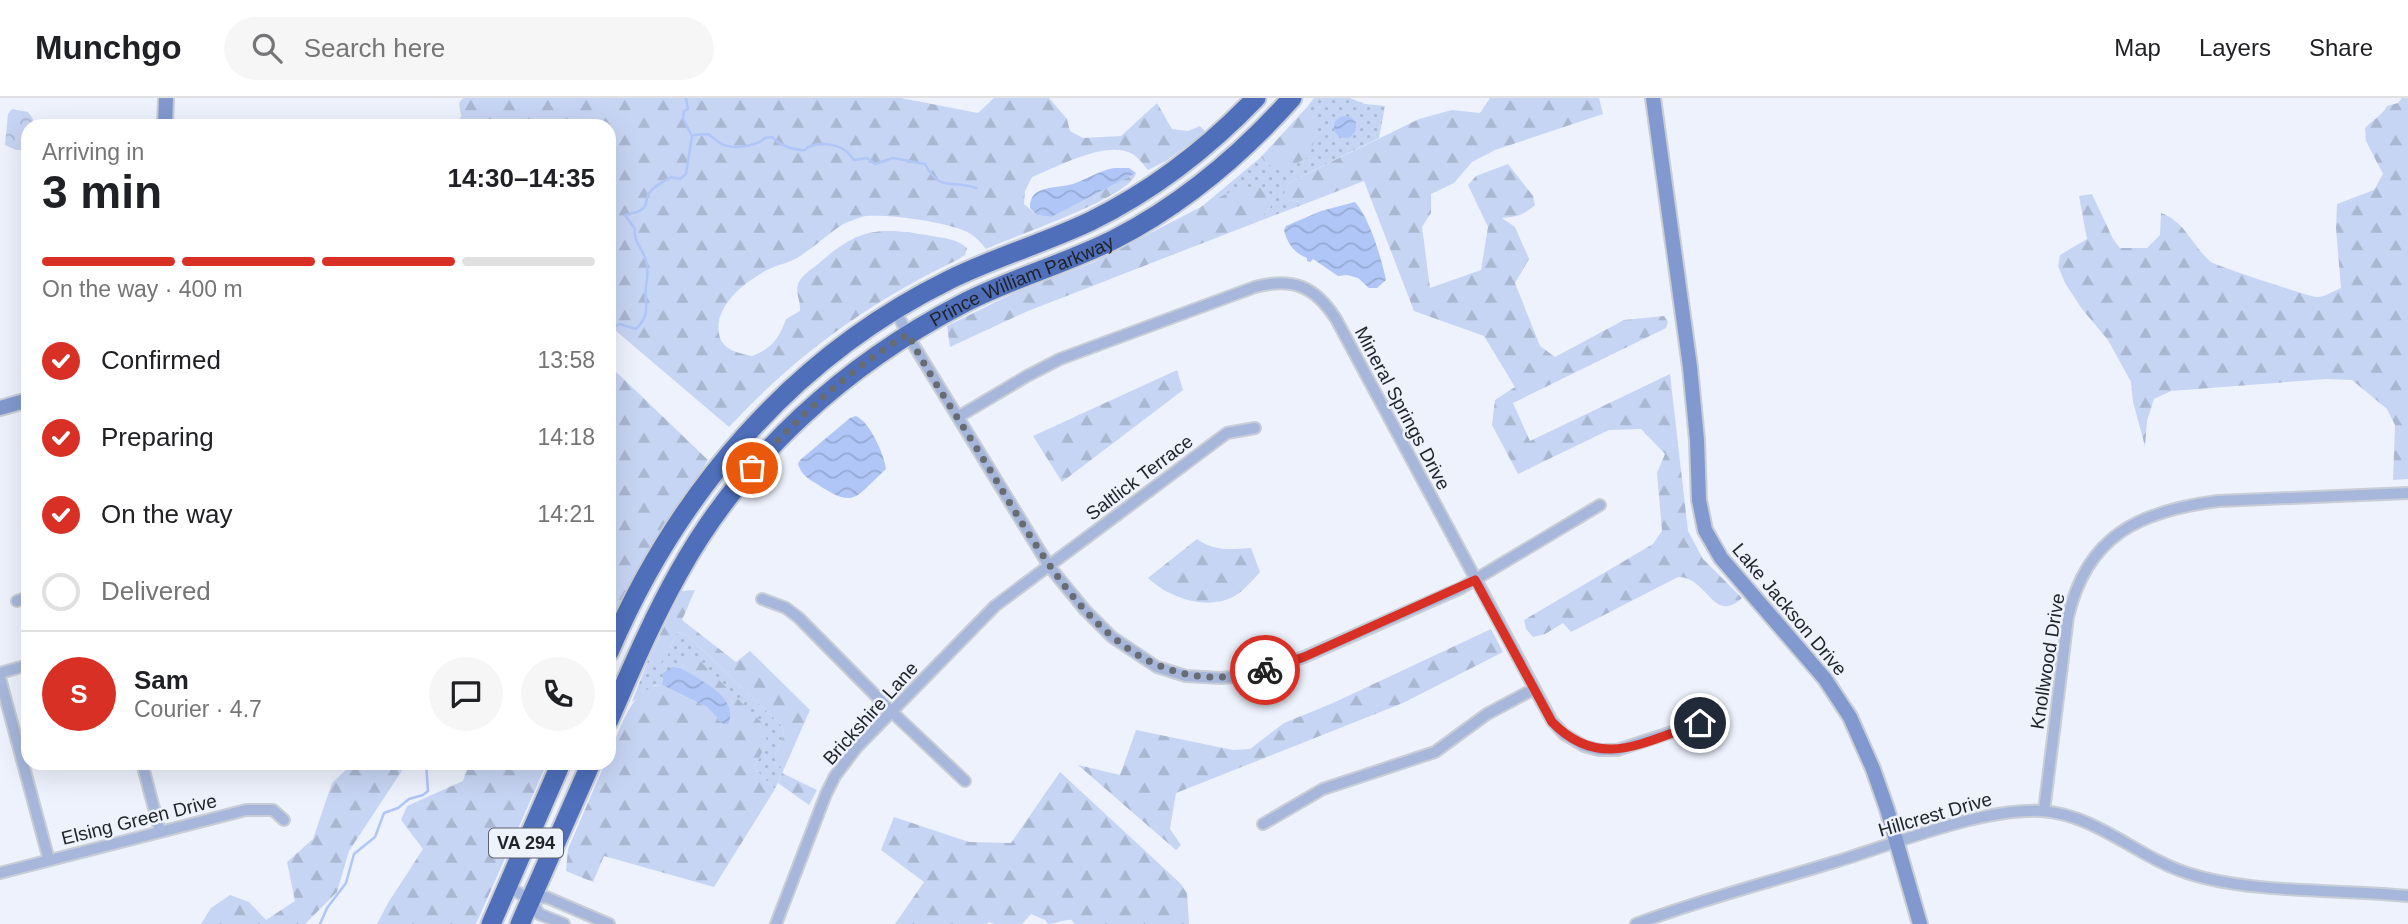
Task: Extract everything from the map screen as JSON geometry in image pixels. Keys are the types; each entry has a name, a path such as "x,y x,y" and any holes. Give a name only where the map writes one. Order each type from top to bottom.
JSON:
{"highway":[{"name":"Prince William Parkway","path":"616,637 654,558 696,495 722,461 781,397 807,374 895,310 948,280 1089,222 1118,207 1195,155 1256,98"},
{"name":"Prince William Parkway","path":"616,705 662,603 686,560 727,498 779,438 812,406 863,363 908,334 989,291 1114,239 1168,208 1223,167 1269,124 1292,98"},
{"name":"VA 294","path":"491,924 558,770"},
{"name":"VA 294","path":"520,924 588,770"}],"street":[{"path":"165,119 166,98"},
{"name":"Lake Jackson Drive","path":"1653,98 1692,384 1699,500 1705,530 1721,558 1839,697 1866,750 1920,924"},
{"name":"Mineral Springs Drive","path":"958,417 1060,359 1255,287 1273,282 1300,286 1325,302 1336,318 1552,722 1564,734 1584,746 1599,750 1630,747 1700,723 1717,707"},
{"path":"895,310 1049,566 1085,610 1112,637 1157,667 1186,676 1246,676 1304,657 1475,580 1600,505"},
{"path":"0,408 21,402"},
{"name":"Saltlick Terrace","path":"1049,566 1227,433 1255,428"},
{"name":"Knollwood Drive","path":"2044,811 2068,617 2074,593 2093,559 2118,534 2150,515 2218,501 2408,493"},
{"name":"Brickshire Lane","path":"776,924 816,816 835,776 857,747 995,606 1049,566"},
{"path":"762,599 786,608 799,618 965,781"},
{"path":"0,673 21,667"},
{"path":"0,678 21,756"},
{"path":"1263,824 1323,789 1435,752 1487,714 1534,689"},
{"path":"25,770 49,860"},
{"path":"144,770 160,831"},
{"name":"Elsing Green Drive","path":"0,873 256,809 273,810 284,820"},
{"name":"Hillcrest Drive","path":"1636,924 1975,819 2001,813 2044,811 2073,817 2096,826 2185,873 2200,877 2248,885 2408,895"},
{"path":"507,887 531,899 546,897 609,924"},
{"path":"531,899 539,914 564,924"}],"green space":[{"path":"463,98 901,98 978,113 994,98 1049,98 1067,119 1070,131 1083,138 1121,136 1157,103 1172,129 1188,131 1200,126 1206,132 1166,161 1148,170 1131,153 1106,150 1080,157 1032,177 1025,191 1024,204 1037,215 1050,217 1136,173 1129,183 1093,204 986,249 971,234 950,226 904,218 866,216 845,223 797,258 758,275 726,304 719,323 723,344 731,350 752,356 769,346 777,338 786,319 800,311 797,288 803,276 845,243 870,233 897,231 950,239 967,248 965,255 959,259 894,294 835,332 781,376 729,427 616,331 616,119 460,119 459,103"},
{"path":"1314,98 1350,98 1365,104 1385,106 1379,138 1286,186 1288,200 1307,203 1257,222 1271,206 1200,208 1261,157 1267,164 1319,123 1307,107"},
{"path":"1490,98 1599,98 1603,114 1495,150 1472,162 1454,183 1431,194 1431,213 1422,227 1430,288 1481,270 1488,227 1468,185 1476,176 1508,164 1533,196 1535,205 1520,215 1502,218 1515,227 1529,259 1515,283 1540,346 1555,357 1624,320 1664,316 1668,322 1666,328 1513,403 1530,441 1670,374 1688,531 1703,559 1742,598 1732,605 1717,603 1697,584 1678,577 1571,632 1563,623 1545,634 1533,637 1526,629 1524,620 1653,544 1662,531 1657,473 1665,454 1641,429 1609,430 1518,474 1492,425 1495,400 1515,387 1484,336 1414,311 1364,181 1307,203 1288,200 1284,194 1286,186 1294,180 1419,119 1452,110 1480,113"},
{"path":"2402,98 2408,98 2408,479 2393,480 2395,425 2387,409 2352,380 2326,379 2171,391 2154,399 2147,421 2145,446 2133,402 2131,382 2108,340 2065,283 2058,266 2060,255 2087,239 2079,196 2092,194 2120,248 2147,248 2160,235 2161,213 2177,222 2211,262 2296,291 2316,297 2322,296 2341,288 2336,228 2337,204 2374,190 2383,174 2366,141 2365,128 2387,106 2398,103"},
{"path":"1307,107 1319,122 1310,156 1278,168 1266,163 1261,157"},
{"path":"12,109 28,112 33,119 21,119 21,150 5,145 8,114"},
{"path":"1250,187 1264,188 1272,195 1271,206 1257,222 1028,311 950,347 947,326 1014,293 1094,262 1230,192"},
{"path":"1177,370 1183,390 1062,482 1033,436"},
{"path":"616,372 708,460 636,573 616,614"},
{"path":"1197,539 1216,548 1251,548 1260,572 1235,596 1209,603 1176,596 1148,578"},
{"path":"695,590 682,620 736,662 750,651 810,710 784,769 775,763 784,733 781,725 688,636 677,632 667,656 659,666 652,664 649,658 681,591"},
{"path":"1491,629 1503,652 1403,703 1176,793 1170,829 1181,845 1176,850 1078,765 1120,775 1136,730 1233,750 1250,749 1284,723"},
{"path":"677,632 688,636 781,725 784,733 775,763 784,769 775,789 754,768 766,745 686,661 681,668 673,667 662,679 662,685 655,685 632,702 649,658 652,664 667,656"},
{"path":"698,659 767,728 766,745 754,768 775,789 714,887 604,856 593,882 566,871 568,849 602,770 616,770 616,738 628,711 642,693 662,685 707,707 723,724 726,701 681,668 686,661"},
{"path":"346,770 402,770 349,851 337,892 305,924 201,924 211,908 230,895 249,902 266,920 295,901 287,862 313,839 332,783"},
{"path":"467,770 544,770 476,924 377,924 423,849 401,820 407,806 463,781"},
{"path":"1060,772 1181,884 1187,893 1189,924 1074,924 1069,920 1048,924 1031,914 1022,924 895,924 924,882 881,850 894,817 969,842 1011,843"},
{"path":"782,773 817,790 809,805 778,783"}],"water":[{"path":"1345,116 1353,119 1356,127 1353,135 1345,138 1337,135 1334,127 1337,119"},
{"path":"1114,168 1129,168 1136,173 1051,217 1037,215 1030,208 1031,200 1039,191 1073,184"},
{"path":"1355,202 1370,228 1384,271 1386,280 1377,288 1369,288 1358,278 1338,276 1313,259 1307,261 1307,258 1292,247 1284,230 1286,226 1321,211"},
{"path":"856,416 876,439 886,469 861,493 854,497 840,497 811,480 798,464 850,418"},
{"path":"673,667 681,668 716,690 729,706 728,724 723,724 707,707 662,685 663,673"}],"waterway":[{"path":"616,326 620,324 636,329 646,313 647,264 635,238 635,229 625,215 643,208 648,195 658,184 671,177 680,179 686,174 692,136 683,119 684,111 688,109 686,98"},
{"path":"694,135 708,134 720,143 732,147 751,145 772,137 783,145 796,149 805,150 819,144 831,145 842,148 854,160 867,158 875,164 893,158 925,164 941,182 976,188"},
{"path":"320,924 327,908 346,883 354,854 375,837 384,813 428,791 426,770"}],"way so far":[{"path":"752,468 779,438 834,386 863,363 908,334 1049,566 1085,610 1112,637 1157,667 1186,676 1222,678 1246,676 1265,670"}],"route":[{"path":"1265,670 1304,657 1475,580 1552,722 1564,734 1584,746 1599,750 1617,750 1700,723"}]}
